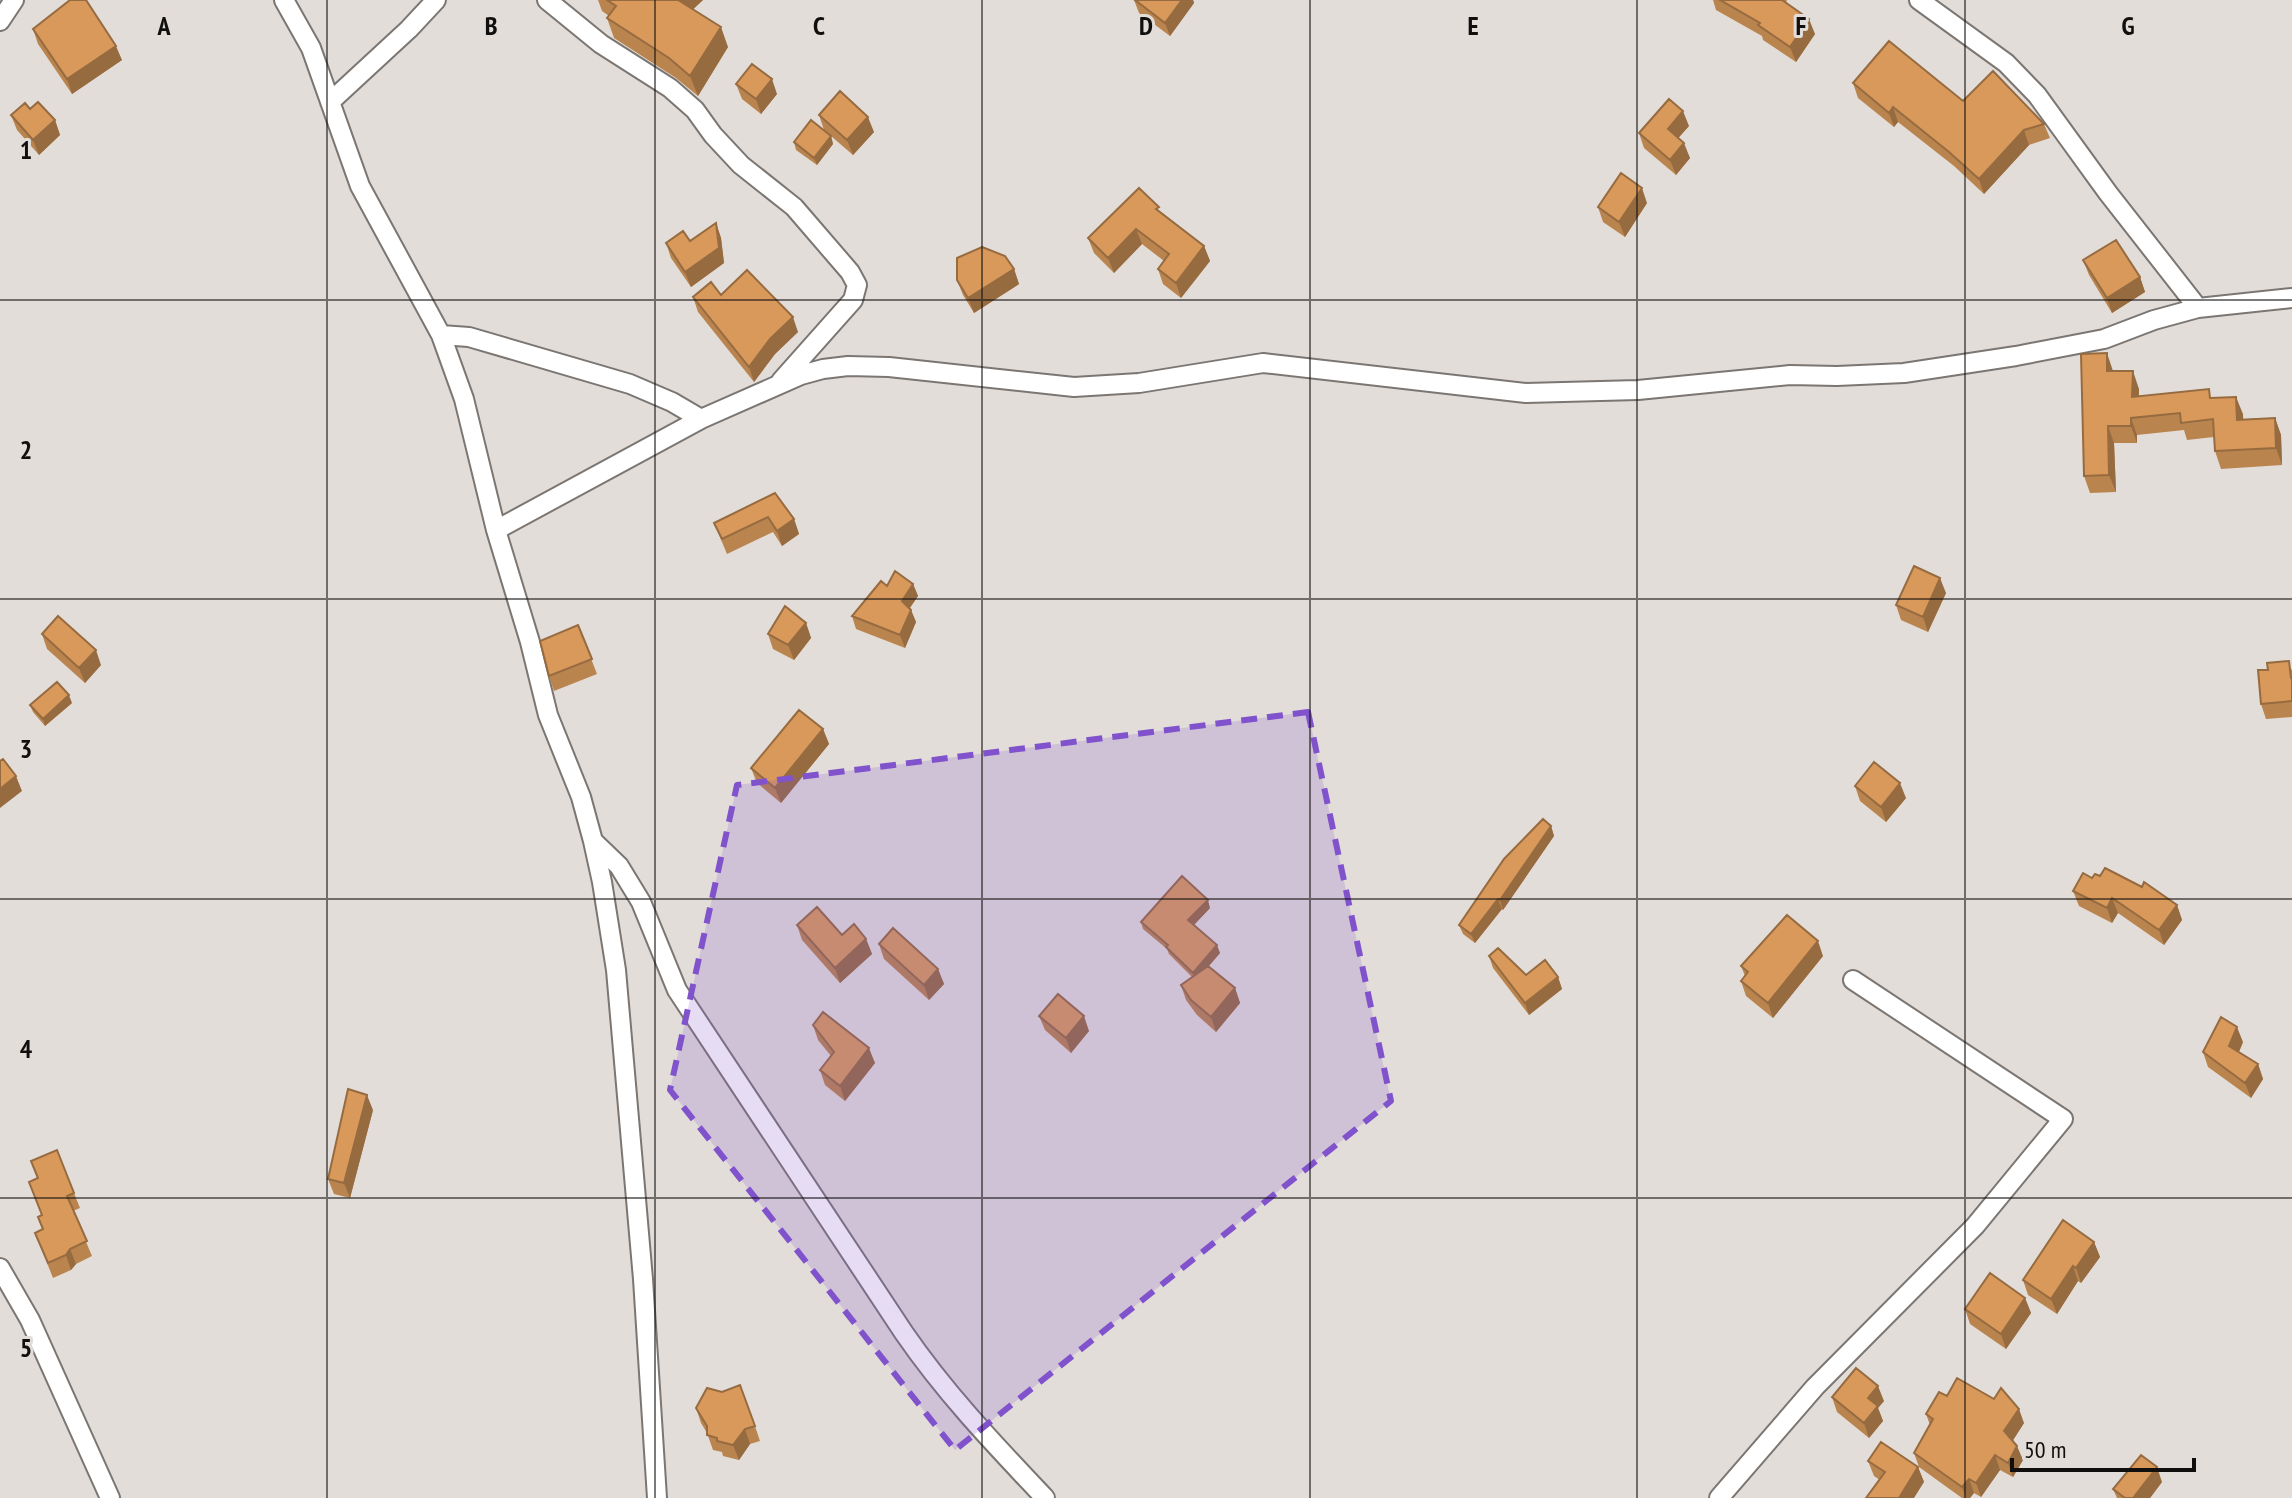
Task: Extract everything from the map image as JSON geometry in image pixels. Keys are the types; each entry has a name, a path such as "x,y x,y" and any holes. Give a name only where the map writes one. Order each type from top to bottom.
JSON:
{"street":[{"path":"0,21 14,0"},
{"path":"284,0 311,48 360,186 441,335 464,399 496,530 530,642 548,715 581,797 593,841 616,970 651,1388 657,1498"},
{"path":"330,102 436,0"},
{"path":"547,0 601,44 670,88 695,110 741,165 794,207 850,272 857,285 853,300 776,386"},
{"path":"1919,0 2006,63 2037,95 2108,193 2198,308"},
{"path":"496,530 701,419 812,372 848,366 889,367 1074,387 1139,383 1263,363 1526,393 1638,390 1790,375 1837,376 1918,371 2104,339 2198,308 2290,300"},
{"path":"441,335 469,337 630,384 672,402 701,419"},
{"path":"593,841 619,866 641,902 677,990 933,1375 1045,1498"},
{"path":"1719,1498 1815,1387 1975,1226 2063,1119 1853,980"},
{"path":"0,1268 30,1320 110,1498"}],"highlighted area":[{"path":"1308,712 1391,1101 955,1450 670,1090 737,785"}],"building":[{"path":"70,0 86,0 116,46 67,79 33,29"},
{"path":"607,0 678,0 721,27 690,76 669,58 607,18 616,6"},
{"path":"1135,0 1182,0 1165,23"},
{"path":"1720,0 1782,0 1809,19 1790,47 1758,25 1760,23"},
{"path":"1889,41 1963,101 1993,71 2044,124 2024,130 1979,179 1893,107 1889,113 1853,83"},
{"path":"752,64 772,79 756,99 736,84"},
{"path":"840,91 868,117 847,140 819,115"},
{"path":"1669,99 1683,111 1668,129 1684,143 1670,160 1639,133"},
{"path":"38,102 55,120 33,140 11,115 25,103 30,109"},
{"path":"811,120 831,136 814,158 794,142"},
{"path":"1621,173 1642,188 1619,222 1598,207"},
{"path":"1139,188 1159,207 1156,209 1204,246 1176,283 1158,269 1169,254 1136,229 1108,258 1088,238"},
{"path":"716,223 719,248 685,272 666,243 683,231 690,241"},
{"path":"2116,240 2140,277 2107,298 2083,260"},
{"path":"982,247 1005,256 1014,269 968,298 957,280 957,258"},
{"path":"747,270 793,317 770,339 749,367 693,297 711,282 721,295"},
{"path":"2107,353 2107,371 2133,371 2132,397 2209,389 2210,398 2236,397 2237,420 2275,418 2276,448 2215,451 2213,419 2181,423 2180,413 2131,418 2131,426 2108,426 2109,475 2084,476 2081,354"},
{"path":"775,493 794,519 777,531 768,517 722,539 714,523"},
{"path":"1914,566 1940,578 1923,617 1896,605"},
{"path":"895,571 913,584 902,601 911,610 900,635 852,616 881,581 887,586"},
{"path":"785,606 806,623 788,645 768,634"},
{"path":"58,616 96,650 79,668 42,634"},
{"path":"578,625 592,659 549,676 540,641"},
{"path":"2289,661 2292,701 2261,704 2258,670 2268,670 2267,663"},
{"path":"57,682 69,695 43,719 30,705"},
{"path":"799,710 823,729 775,788 751,768"},
{"path":"3,759 16,776 0,789 0,761"},
{"path":"1874,762 1900,783 1881,807 1855,786"},
{"path":"1543,819 1551,826 1500,900 1471,934 1459,925 1504,859"},
{"path":"2105,868 2142,887 2144,882 2177,905 2159,930 2112,898 2107,908 2073,891 2083,873 2092,878 2095,874 2100,876"},
{"path":"1182,876 1208,900 1188,920 1217,945 1193,973 1166,947 1168,945 1141,922"},
{"path":"817,907 842,935 854,924 866,939 835,968 797,925"},
{"path":"1787,915 1818,941 1768,1003 1741,981 1748,972 1741,966"},
{"path":"893,928 938,969 924,985 879,944"},
{"path":"1498,948 1526,975 1545,960 1558,977 1525,1003 1489,956"},
{"path":"1208,966 1235,988 1211,1017 1191,1000 1181,985"},
{"path":"1058,994 1084,1016 1066,1038 1039,1016"},
{"path":"823,1012 869,1048 840,1086 820,1070 834,1052 813,1025"},
{"path":"2221,1017 2237,1027 2229,1046 2258,1064 2245,1083 2203,1052"},
{"path":"348,1089 367,1095 344,1183 328,1179"},
{"path":"57,1150 74,1193 67,1196 87,1241 48,1263 35,1233 43,1229 38,1217 42,1215 29,1182 38,1178 31,1161"},
{"path":"2063,1220 2094,1242 2051,1299 2023,1280"},
{"path":"1990,1273 2025,1298 2001,1334 1965,1309"},
{"path":"1856,1368 1878,1386 1868,1398 1878,1406 1864,1423 1832,1397"},
{"path":"1957,1378 1994,1399 2001,1388 2019,1409 2004,1431 2017,1446 2008,1463 1995,1455 1976,1483 1969,1479 1962,1487 1914,1453 1933,1419 1926,1414 1939,1392 1947,1396"},
{"path":"740,1385 755,1426 745,1429 733,1445 717,1441 717,1438 707,1435 707,1426 696,1408 707,1388 722,1392"},
{"path":"1881,1442 1918,1467 1899,1498 1866,1498 1885,1472 1868,1461"},
{"path":"2141,1455 2157,1467 2133,1498 2125,1498 2113,1489"}]}
